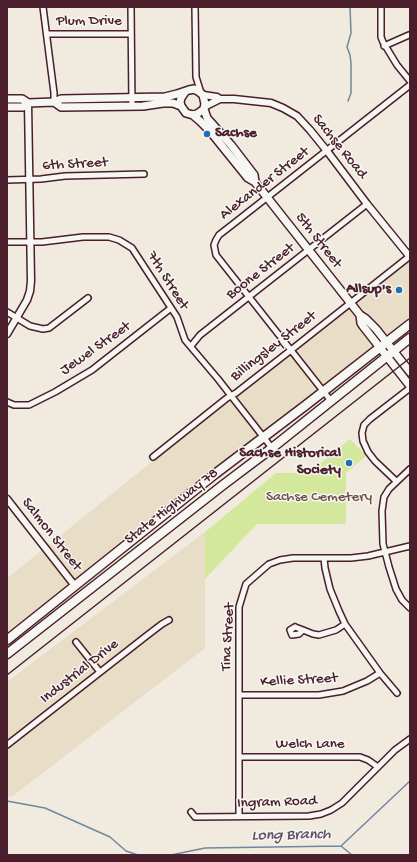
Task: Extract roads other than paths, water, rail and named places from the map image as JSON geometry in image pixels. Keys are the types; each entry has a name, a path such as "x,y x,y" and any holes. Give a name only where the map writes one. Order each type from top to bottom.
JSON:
{"main road":[{"path":"7,99 22,99 28,103 54,102 61,99 165,97 194,89 198,90 202,94 204,108 201,112 193,115 186,113 181,106 173,103 132,106 61,107 54,102"},
{"path":"181,106 181,98 187,91"},
{"path":"7,107 23,107 28,103"},
{"name":"5th Street","path":"204,108 207,118 231,145 254,175 255,182"},
{"name":"5th Street","path":"193,115 210,131 248,178 255,182 350,303 360,315 366,318 376,328 410,372"},
{"name":"5th Street","path":"360,315 363,326 410,387"},
{"name":"State Highway 78","path":"7,640 215,474 324,392 410,324"},
{"name":"State Highway 78","path":"7,654 272,448 393,350 410,338"},
{"path":"215,474 223,485"}],"street":[{"path":"43,7 54,102"},
{"path":"131,7 132,106"},
{"path":"194,7 196,77 202,94"},
{"path":"381,7 381,38 384,46 410,81"},
{"name":"Plum Drive","path":"46,34 131,34"},
{"path":"384,46 409,35"},
{"path":"187,91 196,77"},
{"name":"Alexander Street","path":"249,297 216,255 214,245 219,235 410,85"},
{"name":"Sachse Road","path":"202,94 220,99 271,103 297,116 327,151 410,257"},
{"name":"Sachse Road","path":"204,108 220,99"},
{"path":"7,334 27,300 30,291 28,103"},
{"name":"6th Street","path":"7,180 29,180 65,176 144,174"},
{"name":"Boone Street","path":"191,346 200,335 367,204"},
{"name":"7th Street","path":"7,242 30,242 83,237 109,237 119,240 132,248 177,317 185,340 272,448"},
{"name":"Billingsley Street","path":"153,457 410,257"},
{"path":"249,297 331,401"},
{"path":"7,312 30,326 39,329 49,328 88,298"},
{"name":"Jewel Street","path":"7,402 14,405 28,405 55,392 92,370 171,308"},
{"path":"396,481 375,461 368,452 363,441 362,433 364,425 370,419 410,387"},
{"path":"410,469 389,489 384,497 382,511 383,544 389,567 396,589 402,600 410,608"},
{"name":"Salmon Street","path":"7,499 75,586"},
{"name":"Tina Street","path":"239,816 239,607 246,584 269,564 280,560 293,558 351,558 368,556 410,546"},
{"path":"324,558 330,589 338,611 345,624 380,673 397,693"},
{"name":"Industrial Drive","path":"7,745 169,620"},
{"path":"303,630 319,635 336,630 345,624"},
{"path":"76,642 100,672"},
{"name":"Kellie Street","path":"238,695 319,695 343,691 367,681 380,673"},
{"name":"Ingram Road","path":"192,812 195,816 309,816 321,814 342,803 395,750 410,739"},
{"name":"Welch Lane","path":"239,757 360,757 368,760 378,767"}],"waterway":[{"path":"348,101 351,93 351,63 347,47 351,33 350,7"},
{"name":"Long Branch","path":"171,855 205,848 341,846 410,781"},
{"name":"Long Branch","path":"7,801 45,808 110,837 126,851 138,855"},
{"path":"341,846 352,855"}],"railway":[{"path":"7,675 410,358"}],"place":[{"name":"Sachse","path":"207,134"},
{"name":"Allsup's","path":"399,290"},
{"name":"Sachse Historical Society","path":"349,463"}],"park label":[{"name":"Sachse Cemetery","path":"319,498"}]}
